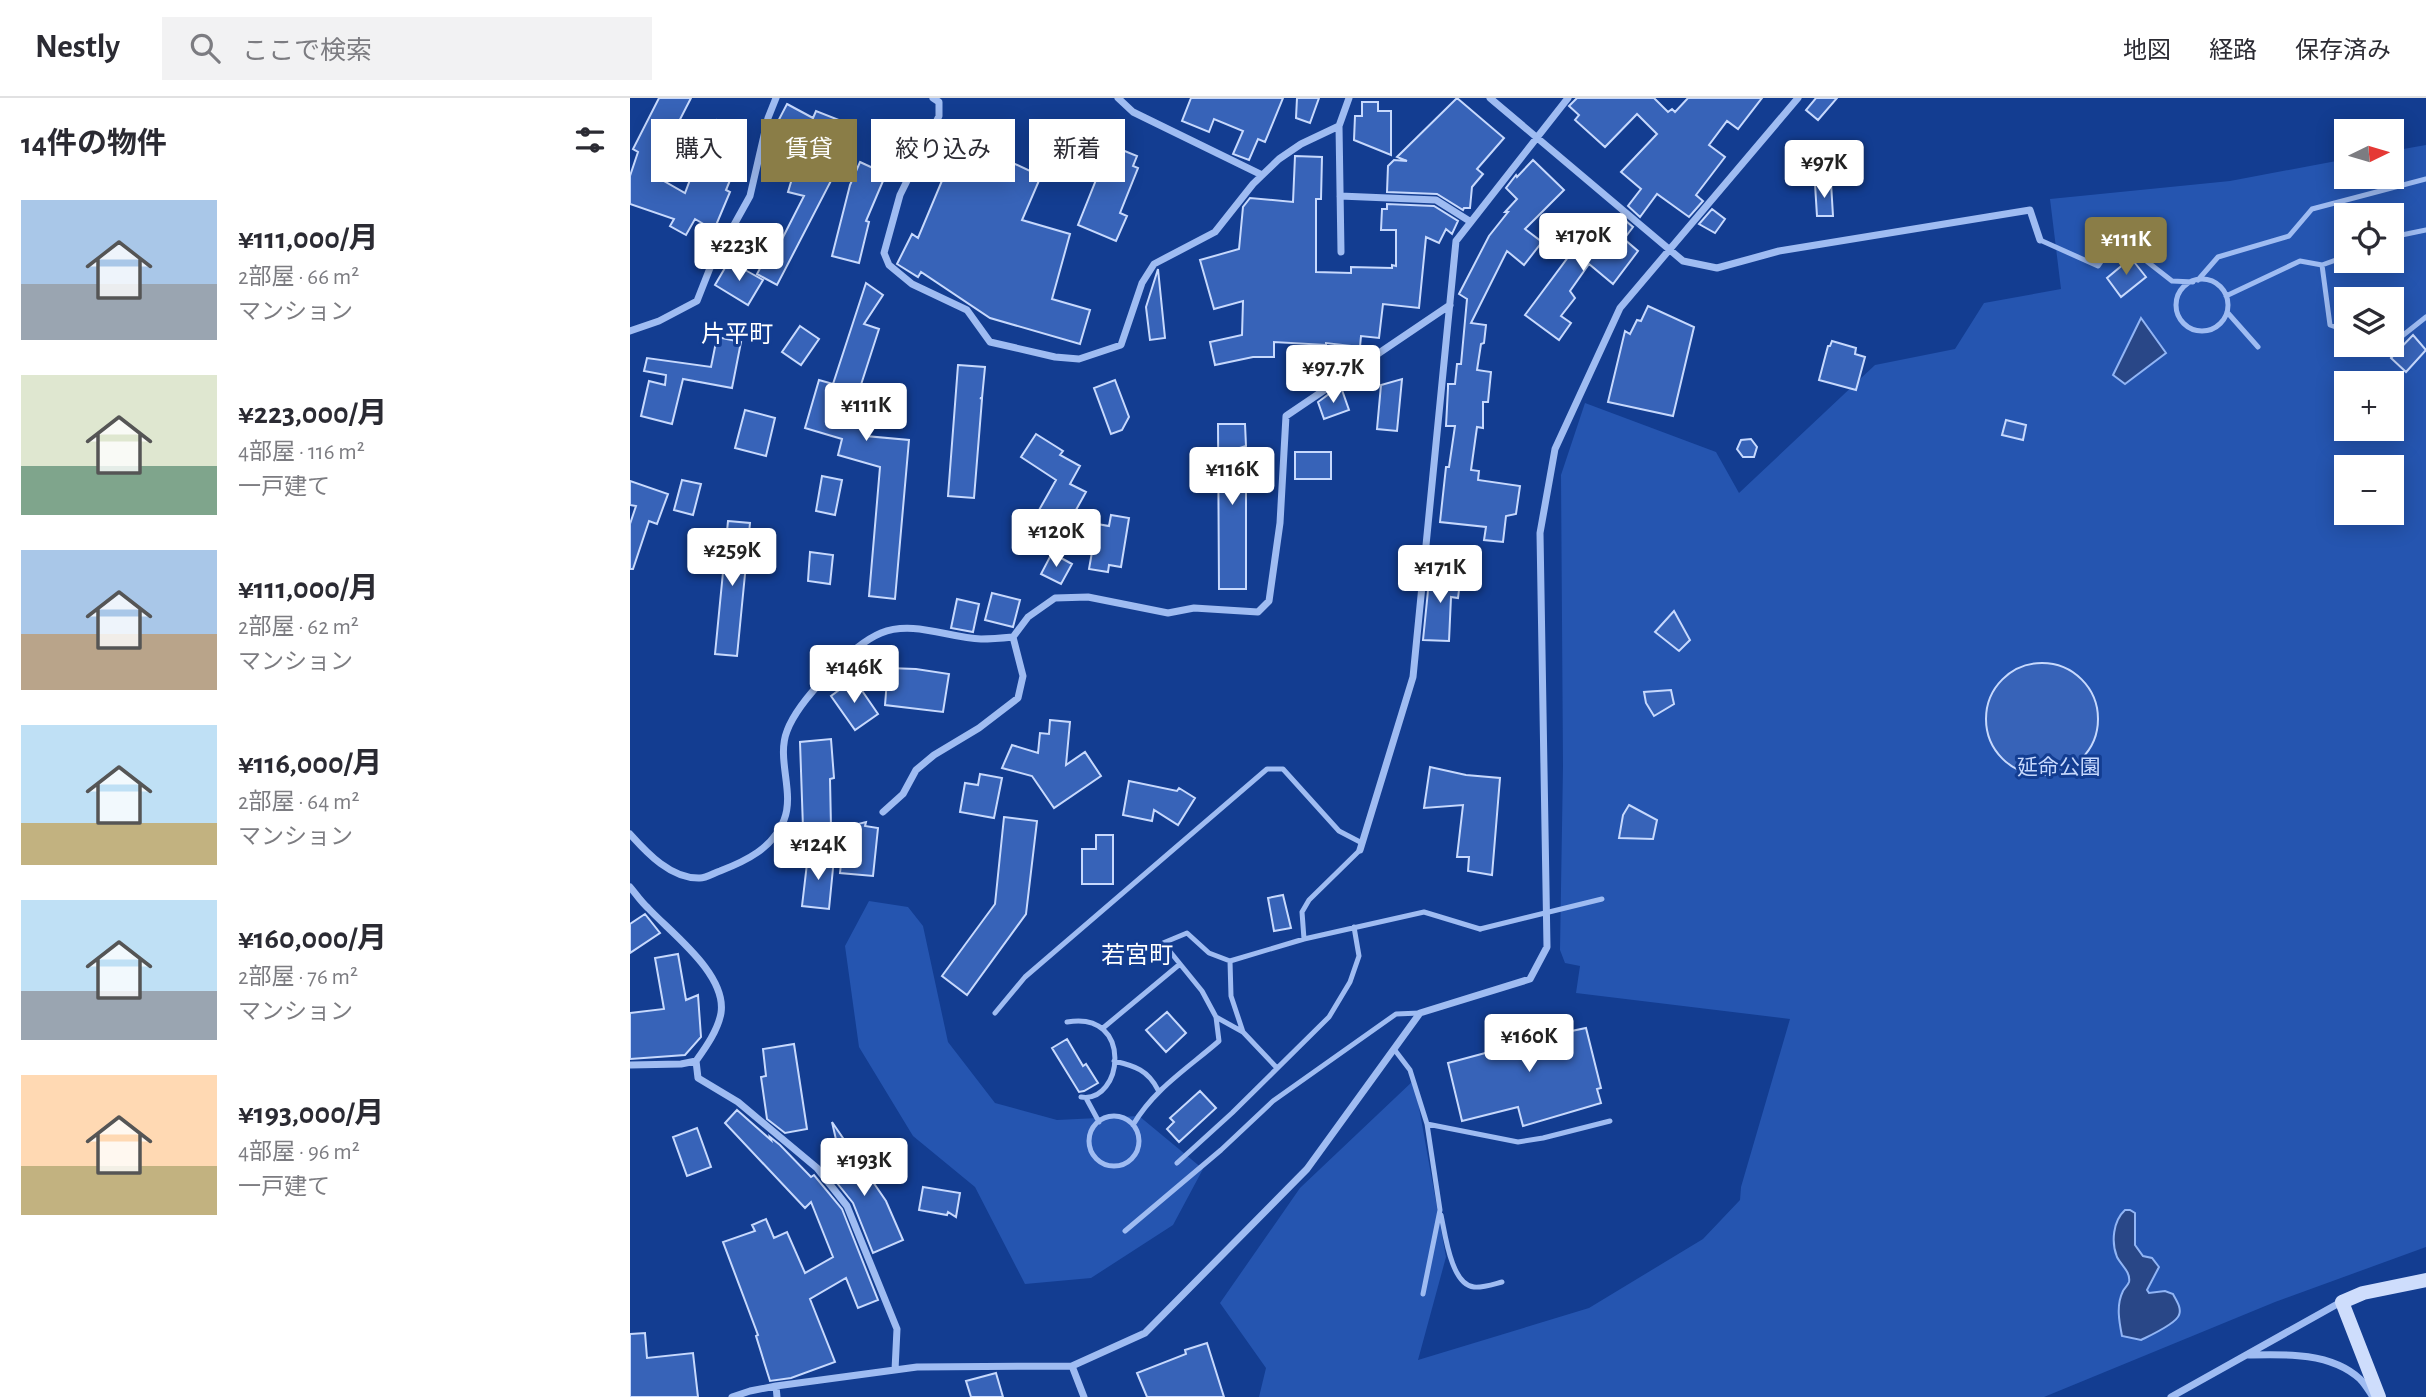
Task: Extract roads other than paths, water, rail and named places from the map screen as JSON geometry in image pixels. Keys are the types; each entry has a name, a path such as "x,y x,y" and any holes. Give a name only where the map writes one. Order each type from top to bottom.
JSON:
{"street":[{"path":"630,331 659,321 696,301 710,268 750,196 768,118 776,98"},
{"path":"933,98 939,102 939,116 900,195 884,253 888,265 912,284 967,310 990,342 1055,357 1079,359 1121,345 1142,283 1154,264 1215,232 1262,175 1301,144 1339,126"},
{"path":"1118,98 1133,112 1262,175"},
{"path":"1341,252 1339,126 1349,98"},
{"path":"1490,98 1683,261 1717,268 1779,251 2031,209 2040,240"},
{"path":"1361,846 1413,677 1456,242 1569,98"},
{"path":"732,1397 776,1386 918,1367 1072,1366 1145,1333 1307,1169 1420,1013 1530,979 1547,947 1540,533 1555,449 1620,308 1798,98"},
{"path":"1340,196 1436,200 1471,222"},
{"path":"630,834 653,859 681,873 700,878 743,863 772,842 785,819 786,732 797,711 849,654 882,633 909,628 981,639 1013,637 1028,617 1055,598 1088,597 1168,613 1194,608 1258,612 1269,601 1280,523 1286,416 1450,305"},
{"path":"883,812 903,794 916,769 979,728 1018,698 1023,676 1013,637"},
{"path":"630,887 647,908 701,960 718,990 722,1012 710,1042 696,1061 630,1065"},
{"path":"696,1061 698,1078 738,1102 817,1168 848,1206 897,1329 895,1370"},
{"path":"2171,1397 2342,1302 2363,1293 2426,1280"},
{"path":"2342,1302 2379,1397"},
{"path":"2247,1355 2293,1353 2332,1363 2360,1379 2373,1397"},
{"path":"1072,1366 1084,1397"},
{"path":"776,1386 777,1397"}],"lane":[{"path":"2040,240 2098,266 2117,238 2172,281 2195,281 2215,283 2226,296 2227,312 2223,320 2211,330 2194,330 2187,326 2181,320 2176,304 2183,288 2195,281 2218,257 2289,236 2312,209 2426,179"},
{"path":"2404,235 2426,230"},
{"path":"2226,296 2300,261 2322,265 2334,261"},
{"path":"2322,265 2330,325 2334,326"},
{"path":"2227,312 2258,347"},
{"path":"2404,334 2426,317"},
{"path":"995,1013 1025,977 1267,769 1283,769 1339,831 1361,846 1309,900 1302,912 1304,939"},
{"path":"1133,1125 1158,1090 1219,1041 1216,1017 1202,991 1163,943 1187,933 1209,953 1230,961 1304,939 1424,912 1480,929 1602,899"},
{"path":"1177,1163 1329,1017 1350,982 1359,956 1354,927"},
{"path":"1230,961 1231,996 1243,1032"},
{"path":"1103,1028 1180,964"},
{"path":"1125,1231 1221,1150 1273,1101 1396,1014 1420,1013"},
{"path":"1216,1017 1243,1032 1277,1068"},
{"path":"1068,1022 1083,1019 1099,1024 1109,1035 1115,1069 1107,1088 1083,1098 1099,1122"},
{"path":"1394,1049 1410,1070 1427,1125 1440,1210 1451,1259 1460,1280 1473,1287 1502,1282"},
{"path":"1114,1061 1138,1066 1155,1083 1158,1090"},
{"path":"1109,1117 1118,1117 1133,1125 1139,1139 1136,1154 1124,1164 1109,1166 1095,1158 1091,1150 1091,1133 1099,1122 1109,1117"},
{"path":"1427,1125 1518,1142 1610,1121"},
{"path":"1423,1294 1440,1210"}],"district":[{"name":"片平町","path":"737,335"},
{"name":"若宮町","path":"1137,956"}],"park label":[{"name":"延命公園","path":"2059,767"}]}
